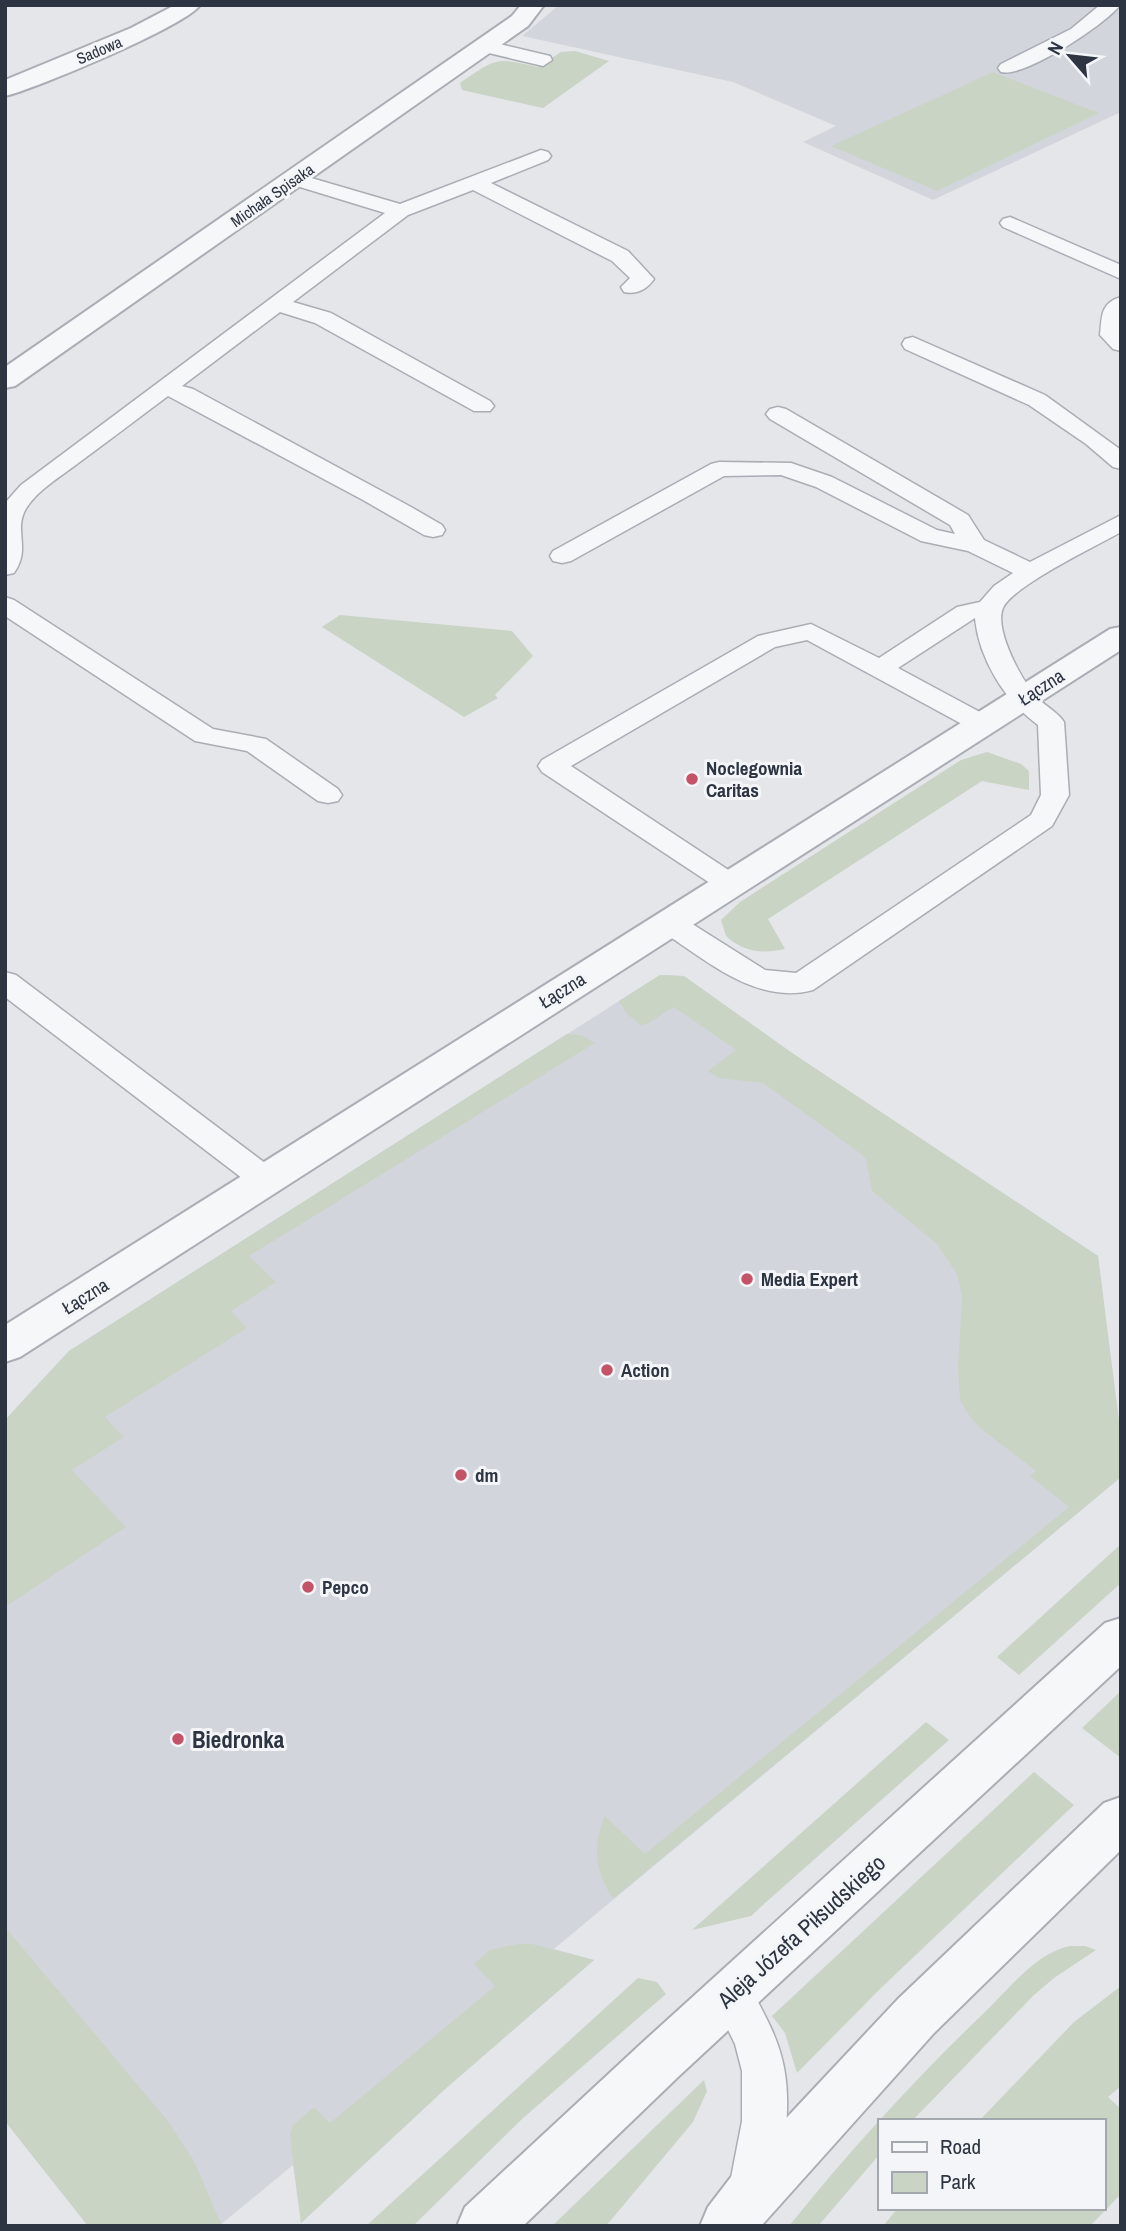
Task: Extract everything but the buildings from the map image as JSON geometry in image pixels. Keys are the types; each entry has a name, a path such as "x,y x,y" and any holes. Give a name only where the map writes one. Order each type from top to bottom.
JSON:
{"street":[{"name":"Sadowa","path":"5,89 139,33 189,5"},
{"name":"Michała Spisaka","path":"5,380 525,17 533,5"},
{"name":"Łączna","path":"5,1346 1121,636"},
{"name":"Aleja Józefa Piłsudskiego","path":"484,2226 535,2175 1121,1637"},
{"path":"738,2211 916,2016 1121,1818"}],"lane":[{"path":"1007,68 1078,33 1111,5"},
{"path":"484,46 543,60"},
{"path":"5,568 11,559 9,519 26,492 401,211 541,156"},
{"path":"294,179 401,211"},
{"path":"473,182 620,256 643,279 632,287"},
{"path":"1010,223 1121,272"},
{"path":"278,304 323,318 482,406"},
{"path":"1121,304 1114,308 1111,335 1121,344"},
{"path":"913,344 1037,400 1094,439 1121,462"},
{"path":"166,388 185,394 295,456 372,492 433,530"},
{"path":"778,414 959,520 975,545"},
{"path":"562,556 719,469 783,468 824,482 930,537 975,545 1031,572"},
{"path":"668,922 758,979 802,983 1042,820 1055,795 1051,722 1023,699 998,653 988,626 989,608 1004,590 1031,572 1121,522"},
{"path":"5,605 205,735 256,745 328,795"},
{"path":"880,669 966,612 989,608"},
{"path":"729,883 552,766 766,641 811,632 982,724"},
{"path":"5,982 266,1180"},
{"path":"732,1995 759,2052 765,2086 762,2138 738,2211"}],"shaded area":[{"path":"559,5 1121,5 1121,112 933,200 803,142 836,126 733,82 522,36"},
{"path":"660,975 684,976 792,1053 1098,1256 1121,1438 1121,1477 554,1949 594,1960 444,2090 301,2223 293,2165 219,2226 88,2226 5,2121 5,1420 69,1351"}],"green space":[{"path":"575,51 609,61 543,108 462,90 460,83 490,64 504,61 538,67 561,52"},
{"path":"993,72 1099,113 937,191 831,146"},
{"path":"340,615 512,631 533,656 495,695 498,698 464,717 322,627"},
{"path":"987,752 1021,764 1029,771 1029,790 982,781 768,919 785,949 753,950 726,936 721,920 740,902 961,760"},
{"path":"660,975 684,976 792,1053 1098,1256 1121,1438 1121,1477 613,1899 602,1879 597,1859 598,1838 605,1816 645,1854 1069,1507 1030,1476 1036,1471 980,1428 960,1400 958,1368 962,1297 957,1274 937,1244 872,1191 866,1159 861,1154 763,1083 718,1078 708,1071 736,1050 674,1007 641,1025 627,1014 619,1001"},
{"path":"567,1034 581,1035 595,1043 249,1256 276,1282 231,1311 247,1328 105,1417 124,1437 72,1470 126,1527 5,1607 5,1420 69,1351"},
{"path":"1121,1544 1121,1583 1019,1675 997,1657"},
{"path":"1121,1691 1121,1758 1082,1728"},
{"path":"926,1722 949,1740 751,1916 692,1930"},
{"path":"1034,1772 1074,1805 881,1988 797,2073 785,2033 772,2016"},
{"path":"5,1927 168,2121 194,2161 222,2226 88,2226 5,2121"},
{"path":"532,1944 594,1960 444,2090 301,2223 290,2136 293,2125 314,2107 330,2123 495,1986 474,1964 490,1950"},
{"path":"1070,1946 1085,1946 1096,1950 1034,1995 914,2119 881,2119 935,2062 1035,1963"},
{"path":"638,1978 657,1982 666,1994 522,2119 413,2226 366,2226"},
{"path":"1121,1986 1121,2086 1108,2097 1121,2109 1121,2194 1090,2226 883,2226 896,2210 1105,2210 1105,2119 981,2119 1074,2022"},
{"path":"704,2080 707,2091 693,2122 606,2226 552,2226"},
{"path":"878,2123 878,2156 818,2226 789,2226"}],"place":[{"name":"Noclegownia Caritas","path":"692,779"},
{"name":"Media Expert","path":"747,1279"},
{"name":"Action","path":"607,1370"},
{"name":"dm","path":"461,1475"},
{"name":"Pepco","path":"308,1587"},
{"name":"Biedronka","path":"178,1739"}]}
